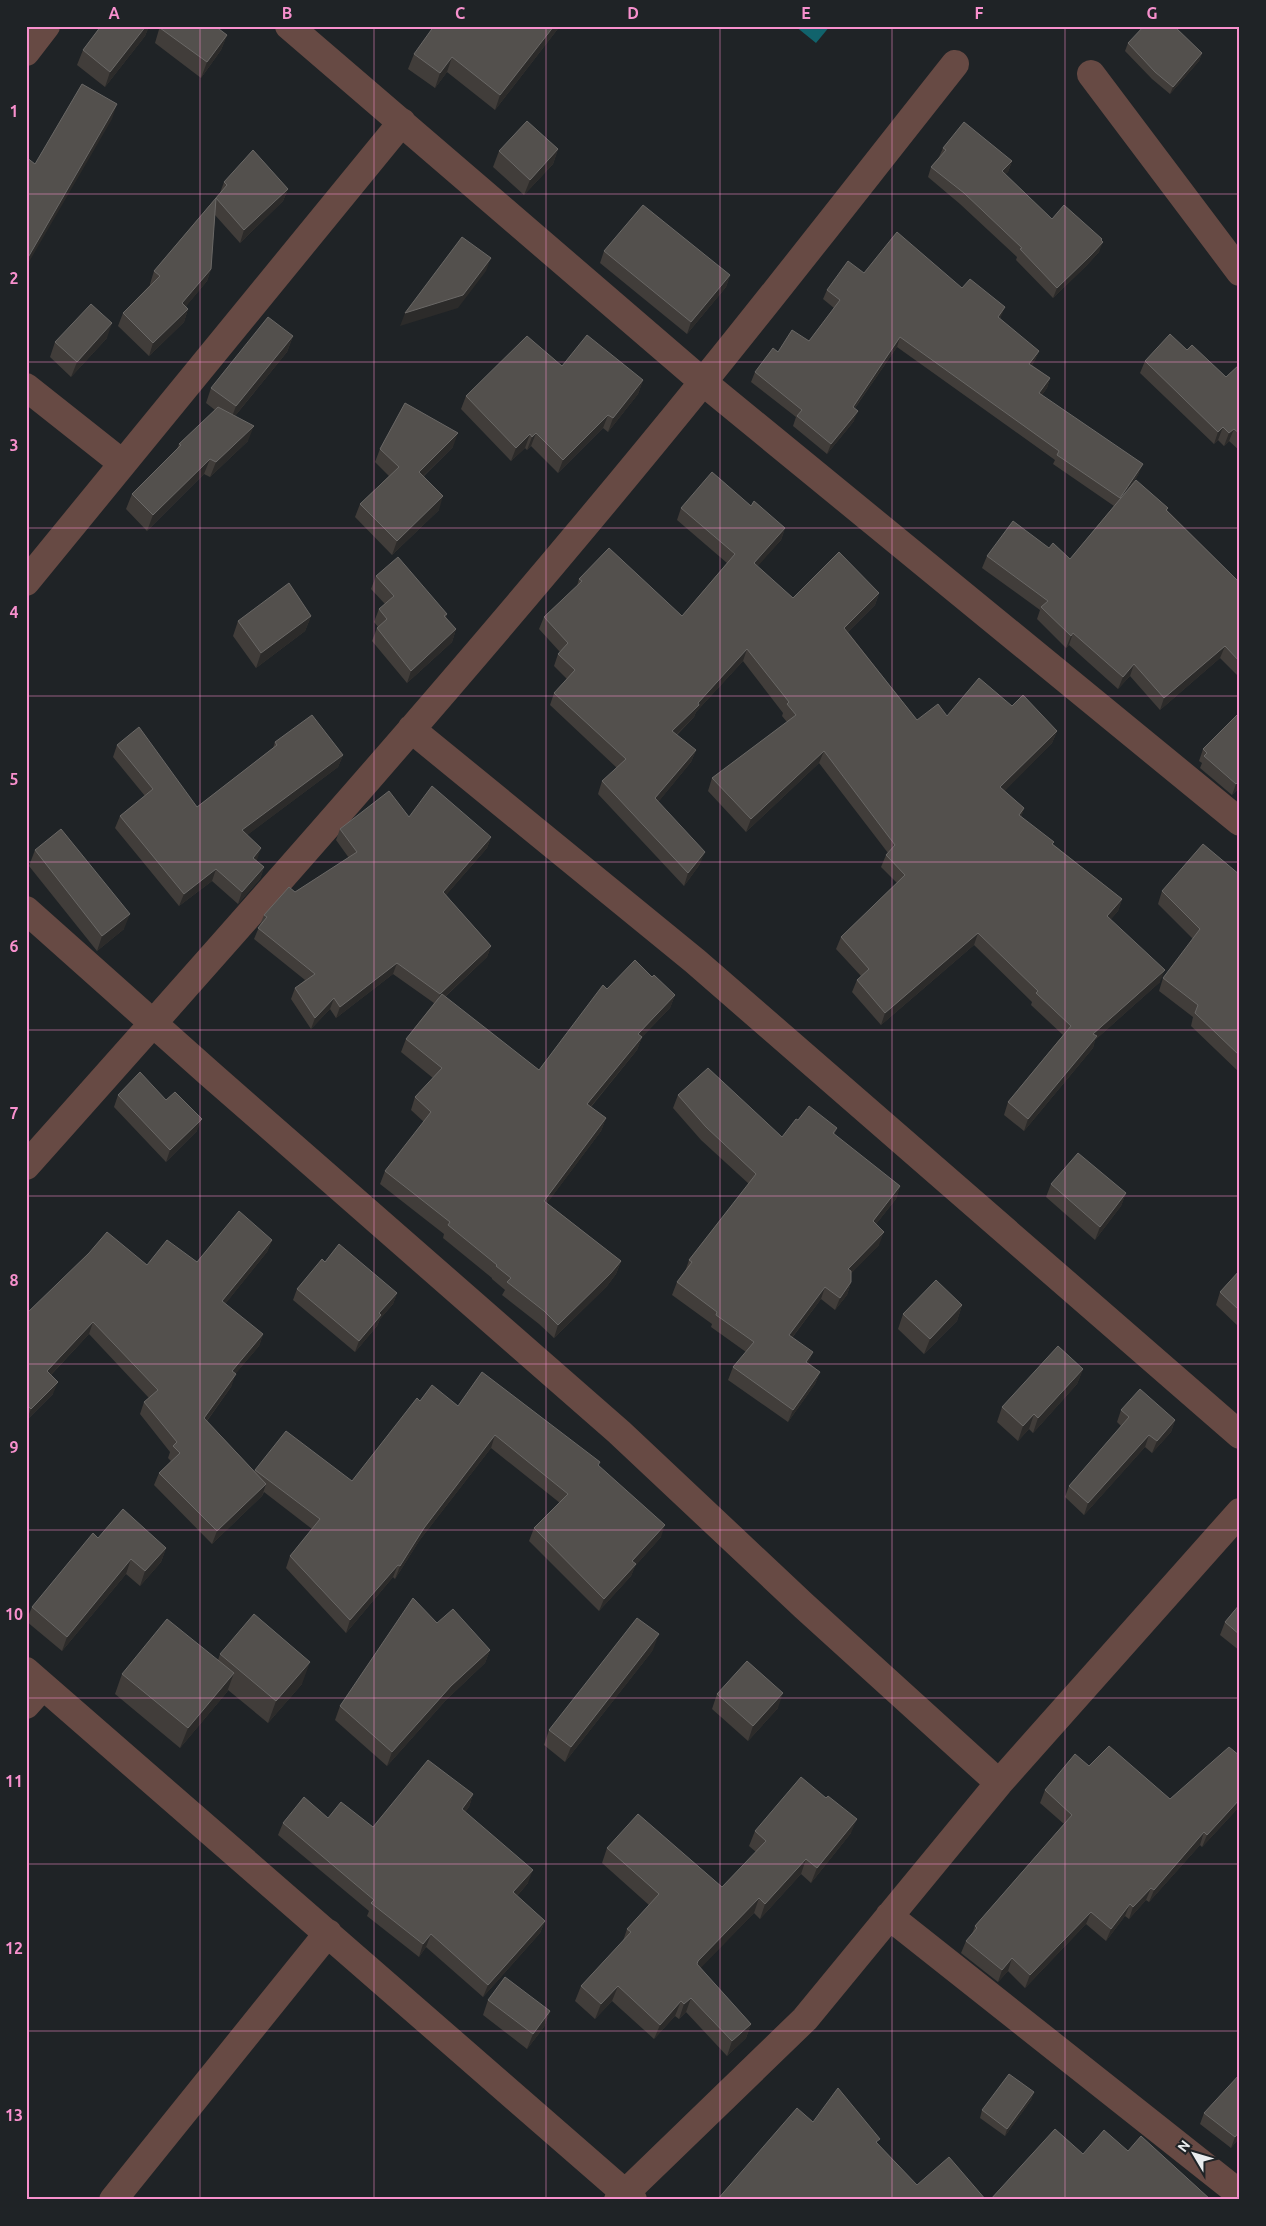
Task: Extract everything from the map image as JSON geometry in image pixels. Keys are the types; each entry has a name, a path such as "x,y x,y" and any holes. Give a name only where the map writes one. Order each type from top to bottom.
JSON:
{"street":[{"path":"26,52 46,26"},
{"path":"289,26 703,382 1240,822"},
{"path":"26,1166 411,729 703,382 955,64"},
{"path":"1091,74 1240,272"},
{"path":"26,582 402,122"},
{"path":"26,387 122,463"},
{"path":"411,729 695,961 1240,1435"},
{"path":"26,910 448,1284 619,1432 804,1606 999,1783"},
{"path":"32,1687 328,1933 625,2197 805,2019 999,1783 1240,1512"},
{"path":"889,1916 1240,2194"},
{"path":"113,2200 328,1933"}],"water":[{"path":"795,26 830,26 816,43"}],"building":[{"path":"101,26 146,26 110,72 83,50"},
{"path":"161,26 215,26 227,35 207,62 160,28"},
{"path":"434,26 554,26 500,95 452,57 440,73 414,54"},
{"path":"1144,26 1174,26 1202,53 1173,87 1155,72 1128,43"},
{"path":"82,84 117,104 26,261 26,157 35,164"},
{"path":"527,121 558,149 530,180 499,151"},
{"path":"964,122 1012,161 1002,171 1052,219 1064,205 1102,239 1103,242 1057,288 1020,249 1022,248 964,193 931,167 946,150 943,148"},
{"path":"253,150 288,189 244,230 216,198 211,269 182,303 188,309 153,343 123,313 160,276 154,271 227,185 224,182"},
{"path":"643,205 730,275 691,322 604,251"},
{"path":"897,232 962,288 970,279 1005,307 998,317 1039,351 1029,364 1050,378 1039,393 1143,464 1120,498 1057,455 1059,451 900,337 853,407 858,411 831,444 797,416 802,410 755,372 773,348 778,352 792,330 809,341 840,300 827,290 848,261 864,273"},
{"path":"462,237 491,258 463,295 405,313"},
{"path":"91,304 112,323 77,362 55,342"},
{"path":"268,317 293,336 236,406 211,388"},
{"path":"1170,334 1187,350 1192,345 1226,377 1240,364 1240,434 1234,429 1229,433 1223,427 1218,432 1145,361"},
{"path":"587,335 643,380 613,418 608,415 563,460 536,433 532,437 530,434 516,448 466,396 527,336 562,366"},
{"path":"405,403 458,433 419,472 443,496 397,541 360,504 399,467 380,449"},
{"path":"218,407 254,426 216,462 210,459 153,515 132,494 181,445 179,444"},
{"path":"712,472 751,506 754,501 785,528 754,563 793,598 839,552 879,593 844,628 917,720 938,704 947,716 979,678 1012,706 1023,695 1057,731 1000,787 1024,808 1019,815 1054,842 1052,844 1122,899 1107,916 1165,970 1093,1034 1097,1036 1028,1119 1008,1102 1071,1026 978,933 885,1013 857,980 869,969 841,937 905,875 886,855 895,845 824,751 751,819 712,778 796,715 787,704 789,702 747,649 698,703 699,705 672,731 696,750 655,798 705,852 688,873 602,781 626,759 554,693 575,670 558,654 568,643 544,617 582,581 579,579 609,548 682,616 735,554 681,508"},
{"path":"1136,480 1168,508 1166,510 1240,583 1240,662 1225,646 1164,698 1134,664 1123,677 1073,633 1071,636 1041,607 1048,601 987,556 1013,521 1049,548 1053,543 1070,559"},
{"path":"398,557 447,614 444,616 456,629 411,671 377,628 387,619 379,609 394,596 376,576"},
{"path":"289,583 311,616 261,653 238,621"},
{"path":"1240,712 1240,780 1236,784 1204,756 1207,753 1203,749"},
{"path":"312,715 343,755 242,830 261,848 253,858 264,867 242,892 216,869 184,894 120,816 153,789 117,745 139,727 197,807 277,745 275,742"},
{"path":"432,786 491,837 443,892 491,946 440,994 397,963 340,1007 334,998 315,1018 295,988 315,974 258,928 267,917 264,915 289,887 295,892 357,852 340,829 389,791 409,817"},
{"path":"61,829 130,914 102,936 35,850"},
{"path":"1203,844 1240,875 1240,1056 1195,1013 1198,1005 1163,978 1200,929 1162,891"},
{"path":"635,960 652,977 654,975 675,995 638,1034 642,1037 587,1104 606,1118 544,1201 621,1261 558,1325 544,1311 507,1282 511,1278 448,1225 450,1222 385,1171 431,1112 415,1097 442,1068 406,1039 442,994 539,1070 603,985 607,989"},
{"path":"708,1068 782,1137 809,1106 837,1128 833,1133 900,1186 873,1221 884,1232 848,1269 851,1271 851,1282 840,1298 825,1287 789,1335 813,1352 806,1362 820,1372 793,1410 733,1367 754,1342 716,1315 717,1312 677,1282 692,1262 689,1260 756,1174 706,1127 678,1095"},
{"path":"140,1072 166,1100 175,1092 202,1119 170,1150 118,1095"},
{"path":"1078,1153 1126,1193 1100,1227 1051,1184"},
{"path":"239,1211 272,1240 222,1301 263,1334 232,1371 236,1374 204,1418 266,1484 217,1531 159,1473 180,1453 173,1446 177,1442 144,1402 158,1390 93,1322 47,1371 58,1382 31,1409 26,1404 26,1314 89,1253 107,1232 147,1265 167,1240 197,1262"},
{"path":"339,1244 397,1293 379,1313 381,1315 359,1341 297,1289 322,1259 325,1262"},
{"path":"1240,1270 1240,1311 1220,1292"},
{"path":"936,1280 962,1305 930,1339 903,1314"},
{"path":"1058,1346 1083,1369 1038,1418 1034,1414 1023,1426 1002,1407"},
{"path":"482,1372 600,1462 598,1465 665,1525 632,1561 636,1564 604,1599 534,1528 568,1494 495,1435 424,1528 400,1566 398,1565 350,1620 290,1556 320,1519 255,1470 286,1431 352,1481 417,1398 420,1401 432,1385 458,1406"},
{"path":"1140,1389 1175,1420 1157,1441 1149,1435 1088,1503 1069,1486 1129,1417 1121,1410"},
{"path":"123,1509 166,1548 145,1571 131,1559 67,1637 32,1607 93,1533 98,1538"},
{"path":"413,1598 437,1623 453,1609 490,1650 451,1686 392,1752 340,1706"},
{"path":"1240,1604 1240,1635 1225,1622"},
{"path":"254,1614 310,1662 276,1701 220,1654"},
{"path":"637,1618 659,1634 571,1747 549,1730"},
{"path":"167,1619 234,1673 188,1728 122,1674"},
{"path":"747,1661 783,1693 753,1726 717,1694"},
{"path":"1109,1746 1170,1799 1229,1747 1240,1756 1240,1799 1207,1835 1204,1832 1154,1890 1151,1888 1133,1907 1130,1904 1111,1929 1091,1912 1030,1975 1012,1958 1002,1970 966,1941 977,1928 975,1926 1072,1815 1045,1790 1075,1754 1089,1766"},
{"path":"428,1760 473,1794 462,1809 533,1870 513,1892 545,1921 488,1985 431,1934 423,1944 371,1903 374,1900 283,1823 304,1797 328,1818 341,1802 373,1827"},
{"path":"801,1777 826,1798 828,1796 857,1819 817,1868 806,1859 765,1904 759,1898 697,1964 751,2024 732,2041 691,1998 684,2004 681,2001 660,2025 618,1986 601,2004 581,1986 631,1932 627,1929 659,1894 607,1848 638,1814 722,1887 766,1841 755,1831"},
{"path":"505,1977 550,2011 533,2034 488,2000"},
{"path":"1009,2074 1034,2092 1007,2129 982,2110"},
{"path":"1240,2074 1240,2131 1235,2137 1204,2113"},
{"path":"838,2088 880,2139 876,2142 917,2185 949,2157 986,2200 892,2200 890,2197 888,2200 717,2200 797,2108 813,2122"},
{"path":"1055,2129 1083,2154 1104,2130 1128,2151 1141,2136 1211,2200 990,2200"}]}
